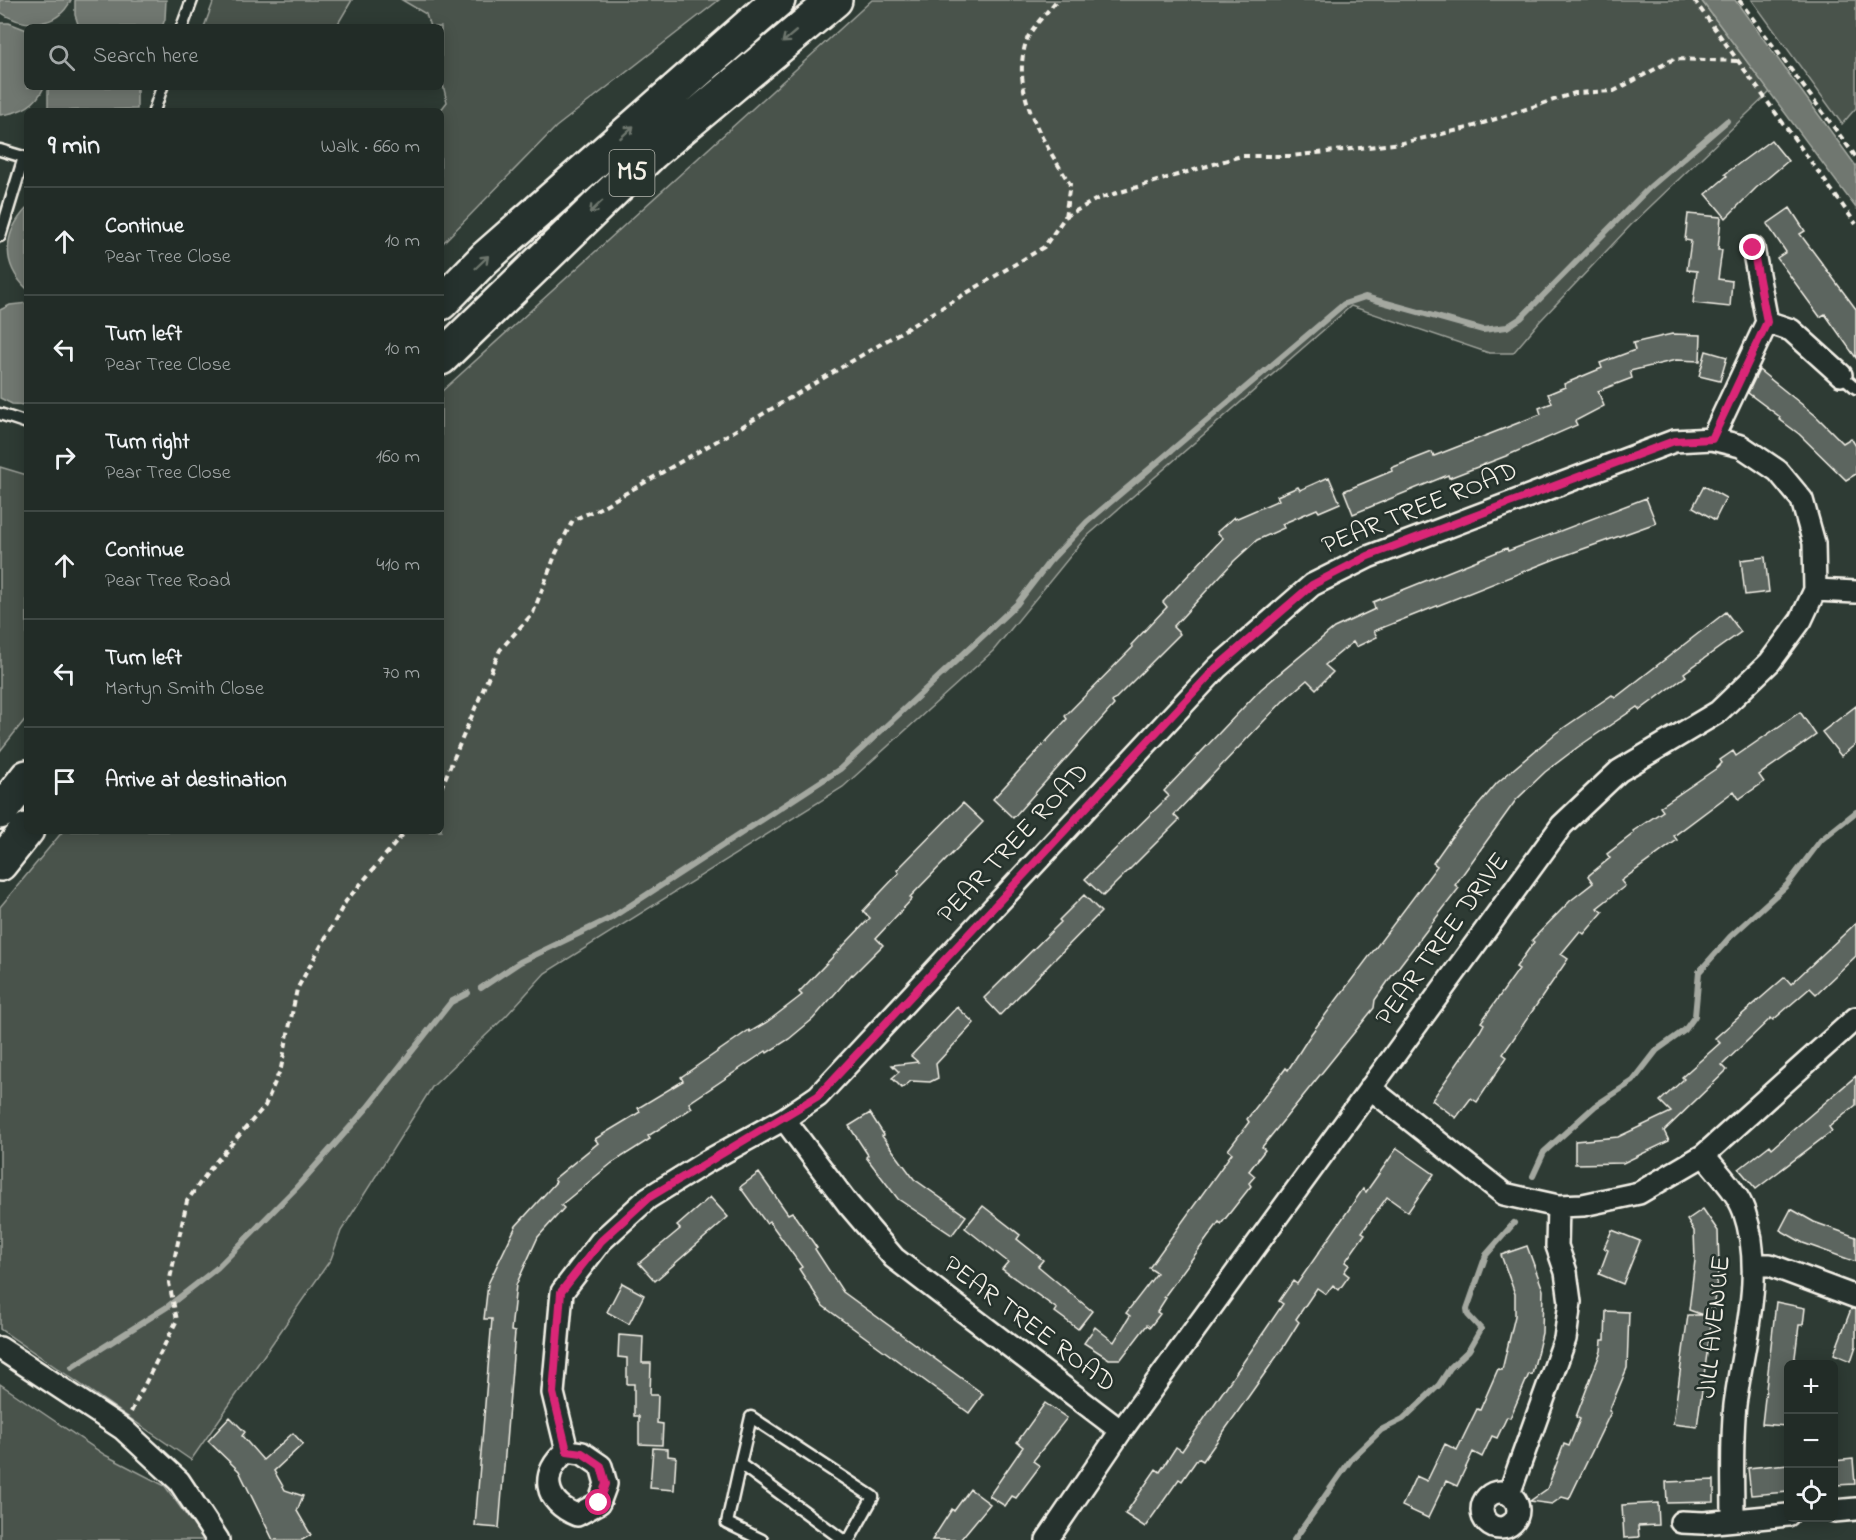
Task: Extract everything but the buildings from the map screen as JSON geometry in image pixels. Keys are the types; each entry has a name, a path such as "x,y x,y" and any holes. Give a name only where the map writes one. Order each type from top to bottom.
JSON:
{"highway":[{"name":"M5","path":"444,300 485,258 778,0"},
{"name":"M5","path":"444,355 652,153 835,0"},
{"path":"0,812 24,781"},
{"path":"0,864 24,834"}],"street":[{"path":"1712,439 1767,322 1753,248"},
{"path":"1767,322 1791,330 1848,382"},
{"name":"PEAR TREE DRIVE","path":"1047,1540 1121,1431 1562,825 1619,771 1718,712 1770,662 1801,620 1815,590 1814,543 1802,500 1778,471 1742,446 1712,439"},
{"name":"PEAR TREE ROAD","path":"1121,1431 894,1258 848,1204 784,1119 818,1096 1216,668 1312,585 1368,556 1674,441 1712,439"},
{"path":"1815,590 1856,592"},
{"path":"1370,1088 1504,1194 1558,1206 1583,1205 1639,1193 1704,1155 1856,1018"},
{"path":"567,1451 553,1393 561,1292 601,1241 648,1198 706,1162 784,1119"},
{"name":"JILL AVENUE","path":"1704,1155 1743,1208 1754,1265 1750,1311 1735,1406 1732,1453 1733,1520"},
{"path":"1496,1534 1482,1515 1482,1504 1490,1495 1500,1492 1509,1494 1565,1339 1570,1302 1566,1272 1557,1246 1558,1206"},
{"path":"1754,1265 1770,1265 1856,1297"},
{"path":"0,1348 123,1429 179,1481 219,1540"},
{"path":"1838,1511 1856,1509"},
{"path":"1681,1522 1704,1532 1733,1520 1784,1515"}],"lane":[{"path":"183,24 192,0"},
{"path":"155,108 161,90"},
{"path":"0,150 24,158"},
{"path":"0,236 24,161"},
{"path":"0,414 24,422"},
{"path":"762,1540 727,1523 751,1417 873,1497 849,1540"},
{"path":"740,1464 843,1540"}],"path":[{"path":"1057,0 1026,40 1021,80 1040,135 1070,184 1065,217"},
{"path":"1694,0 1856,224"},
{"path":"1739,0 1856,157"},
{"path":"444,781 500,650 533,613 555,553 573,520 600,508 726,435 1044,247 1065,217 1096,199 1241,156 1292,156 1402,143 1468,128 1575,93 1614,91 1674,59 1739,61"},
{"path":"129,1418 177,1320 169,1283 187,1201 213,1165 264,1106 281,1068 297,989 346,901 403,834"}],"shaded area":[{"path":"0,0 71,0 65,9 48,21 29,23 0,12"},
{"path":"75,0 166,0 165,19 163,24 78,24 75,15"},
{"path":"214,0 352,0 338,24 205,24"},
{"path":"402,0 719,0 556,127 444,242 442,108 447,102 444,89 444,24 429,24 426,14"},
{"path":"872,0 1701,0 1770,92 1631,225 1540,321 1513,353 1489,353 1351,306 1085,538 993,651 843,787 545,973 506,1016 432,1087 341,1231 331,1259 191,1460 0,1329 0,907 61,834 444,834 444,389"},
{"path":"1701,0 1735,0 1856,166 1856,208"},
{"path":"1752,0 1856,0 1856,108 1842,124"},
{"path":"0,23 9,23 24,29 24,90 43,90 32,104 0,115"},
{"path":"48,90 137,90 137,108 48,108"},
{"path":"24,212 24,285 13,269 8,248 13,228"},
{"path":"24,303 24,405 12,404 0,398 0,310 10,305"},
{"path":"0,467 24,474 24,721 0,751"},
{"path":"0,1384 105,1455 165,1486 204,1540 0,1540"}],"waterway":[{"path":"481,988 520,962 611,918 840,769 1017,604 1049,562 1087,522 1344,304 1365,297 1483,330 1507,327 1521,318 1650,187 1727,121"},
{"path":"1533,1176 1544,1152 1595,1106 1633,1081 1657,1050 1685,1030 1695,1016 1699,972 1730,937 1787,885 1821,840 1856,812"},
{"path":"72,1367 167,1307 217,1268 296,1188 367,1108 451,1002 468,993"},
{"path":"1294,1540 1352,1458 1381,1430 1403,1419 1439,1385 1450,1368 1469,1350 1481,1329 1468,1315 1467,1309 1486,1255 1514,1223"}],"route":[{"path":"599,1503 606,1484 601,1466 582,1453 567,1451 553,1393 561,1292 601,1241 648,1198 706,1162 784,1119 818,1096 1216,668 1312,585 1368,556 1674,441 1712,439 1767,322 1753,248"}]}
